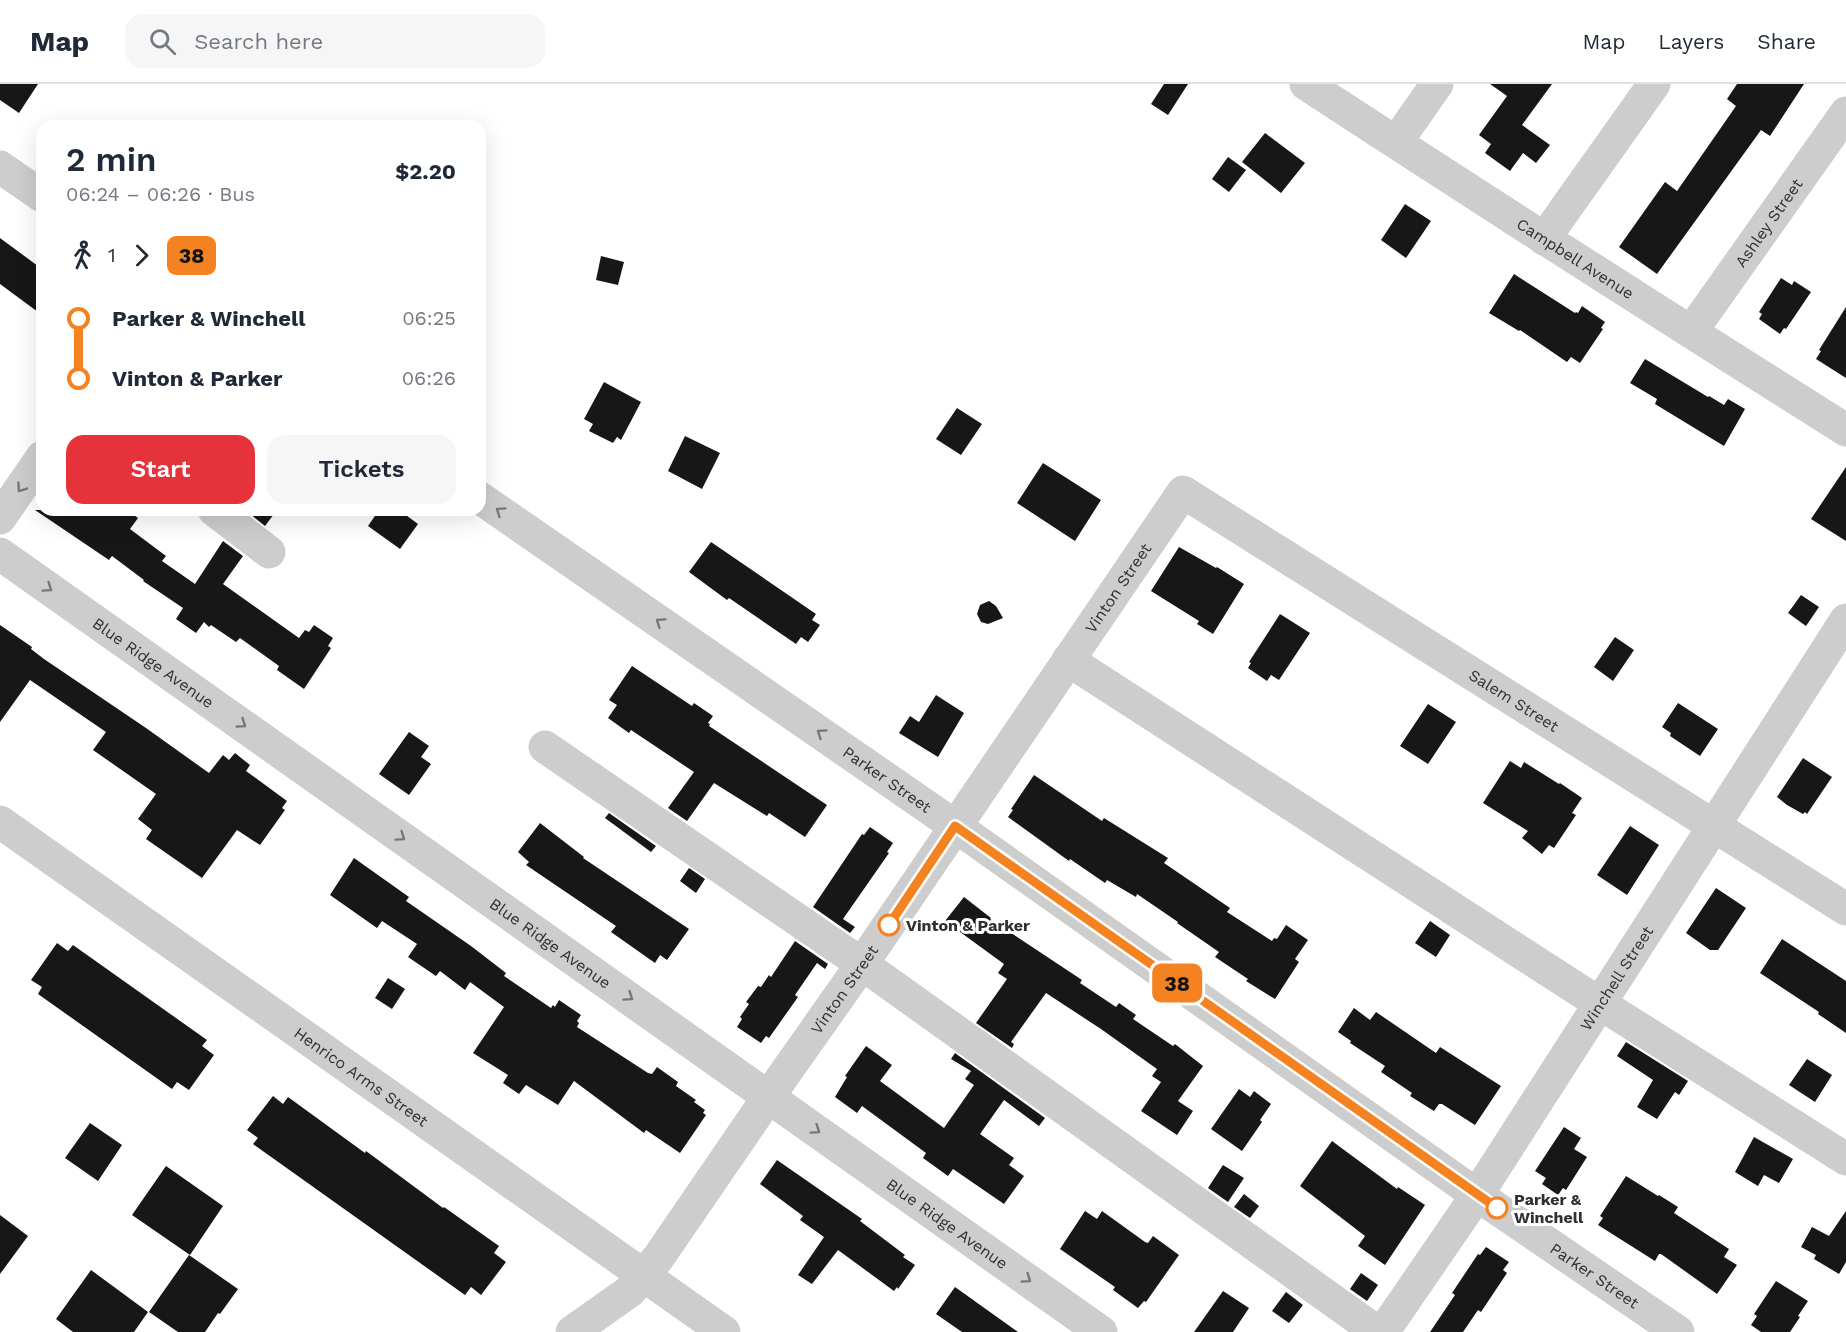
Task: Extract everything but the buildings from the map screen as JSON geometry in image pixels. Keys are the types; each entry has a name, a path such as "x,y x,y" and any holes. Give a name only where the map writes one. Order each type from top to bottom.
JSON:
{"street":[{"name":"Campbell Avenue","path":"1306,84 1397,141 1544,239 1846,430"},
{"path":"1397,141 1437,84"},
{"path":"1544,239 1654,84"},
{"name":"Ashley Street","path":"1691,332 1846,113"},
{"path":"0,168 36,192"},
{"path":"0,518 36,466"},
{"name":"Vinton Street","path":"572,1332 630,1291 664,1248 862,964 1183,492"},
{"name":"Salem Street","path":"1183,492 1846,909"},
{"name":"Parker Street","path":"486,502 955,826 1477,1195 1677,1332"},
{"path":"222,516 269,552"},
{"name":"Blue Ridge Avenue","path":"0,554 1101,1332"},
{"name":"Winchell Street","path":"1383,1332 1477,1195 1715,826 1837,655 1846,620"},
{"path":"1068,660 1599,1003 1846,1159"},
{"path":"545,747 862,964 1377,1332"},
{"name":"Henrico Arms Street","path":"0,822 724,1332"}],"bus line":[{"name":"38","path":"889,925 955,826 1497,1208"}],"place":[{"name":"Vinton & Parker","path":"889,925"},
{"name":"Parker & Winchell","path":"1497,1208"}]}
